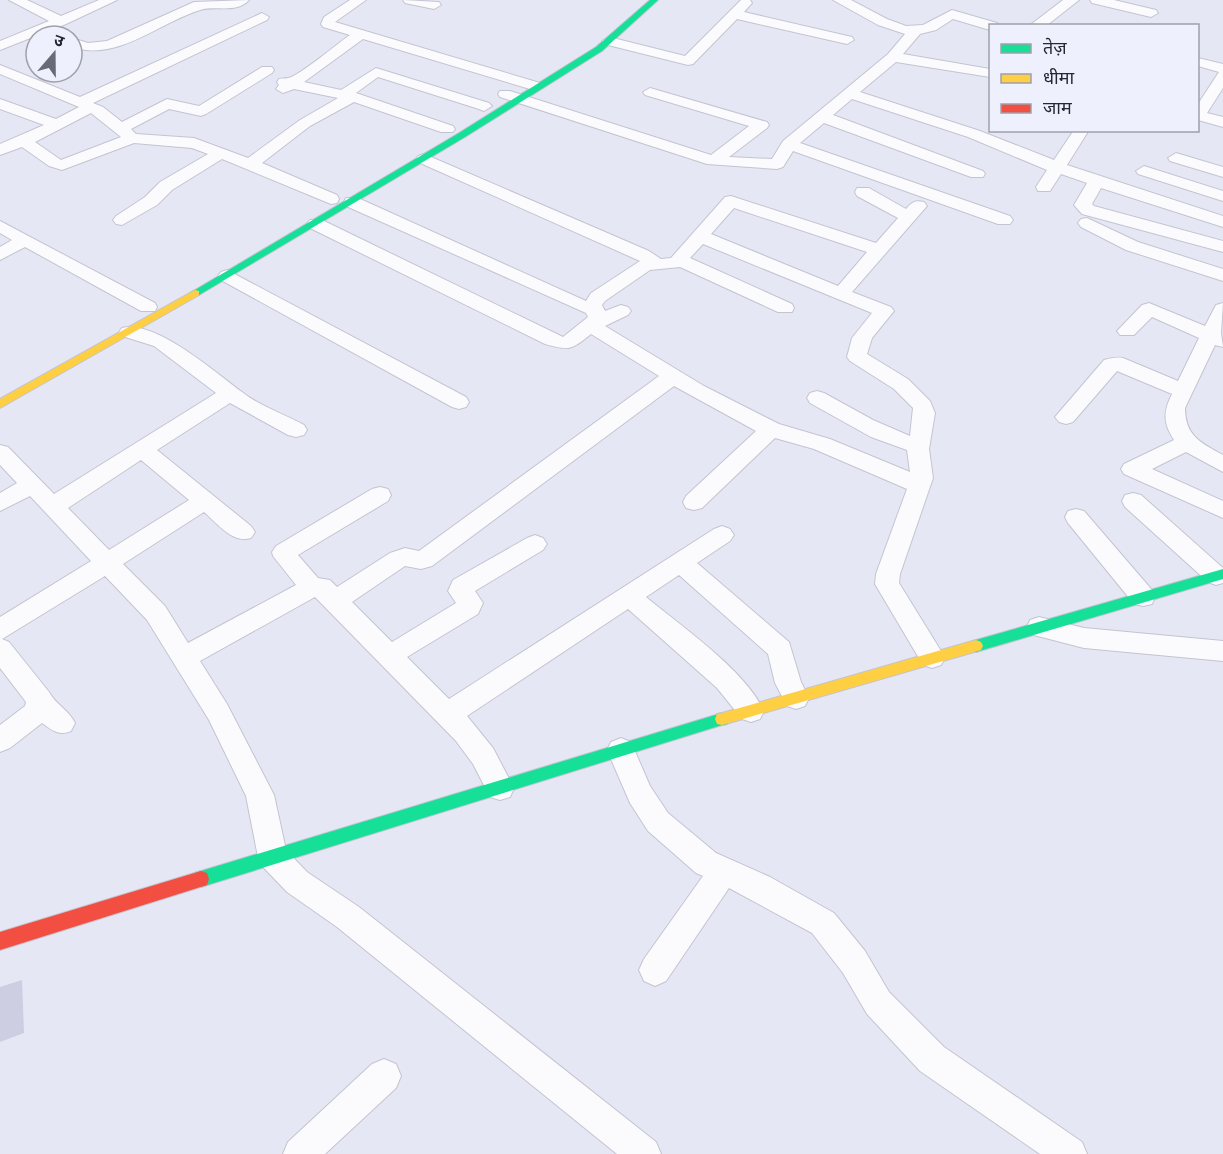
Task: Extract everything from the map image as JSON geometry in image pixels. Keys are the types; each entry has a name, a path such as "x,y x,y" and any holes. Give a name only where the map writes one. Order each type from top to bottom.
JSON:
{"main road":[{"path":"531,85 612,27 639,0"},
{"path":"0,404 227,276 424,159 512,97 609,41 654,0"},
{"path":"0,388 230,261 484,106 512,97"},
{"path":"0,941 621,750 1219,575"}],"street":[{"path":"16,0 60,21"},
{"path":"52,24 110,0"},
{"path":"84,54 199,5 234,4 242,0"},
{"path":"359,0 329,20 328,24 531,85"},
{"path":"410,0 434,5"},
{"path":"840,0 887,24 916,30 927,28 960,10 989,24"},
{"path":"1039,24 1072,0"},
{"path":"1096,0 1152,13"},
{"path":"609,41 688,61 745,3"},
{"path":"734,15 847,40"},
{"path":"0,150 24,141 57,124 86,105 262,16"},
{"path":"512,97 716,161 777,164 789,144 893,57 916,30"},
{"path":"287,86 325,62 328,56 361,34"},
{"path":"0,46 24,36"},
{"path":"84,46 97,48"},
{"path":"893,57 989,74"},
{"path":"1199,63 1223,69"},
{"path":"1,70 24,79"},
{"path":"352,97 348,94 349,90 376,72 484,106"},
{"path":"24,141 55,163 62,165 127,133 167,104 201,111 266,74 287,86 352,97 447,129"},
{"path":"1199,112 1223,76"},
{"path":"35,84 86,105 127,133 194,143 331,199"},
{"path":"650,92 761,124 716,161"},
{"path":"849,93 974,134 1058,168 1223,222"},
{"path":"250,164 305,123 352,97"},
{"path":"0,104 57,124"},
{"path":"820,116 977,174"},
{"path":"1199,116 1223,122"},
{"path":"1044,187 1081,132"},
{"path":"789,144 1004,220"},
{"path":"122,220 151,201 166,186 220,153"},
{"path":"1176,158 1223,172"},
{"path":"424,159 643,255 655,263"},
{"path":"1144,171 1223,196"},
{"path":"1097,181 1083,205 1088,210 1223,247"},
{"path":"862,192 908,217"},
{"path":"842,292 930,194"},
{"path":"593,319 592,305 598,297 646,265 655,263 672,265 679,260 729,201 734,200 879,250"},
{"path":"352,202 585,307 593,319 673,376 771,429 822,444 919,485"},
{"path":"1087,223 1132,246 1223,275"},
{"path":"316,224 560,344 571,342 593,319 621,311"},
{"path":"0,226 148,307"},
{"path":"699,236 842,292 884,311 868,330 859,346 857,357 901,384 923,406 926,420 918,445 922,472 919,485 888,574 887,584 932,658"},
{"path":"0,255 24,240"},
{"path":"679,260 784,308"},
{"path":"227,276 459,402"},
{"path":"1127,330 1149,309 1217,338"},
{"path":"1223,309 1217,338 1184,391 1174,415 1187,443 1223,464"},
{"path":"129,332 161,342 232,394 296,430"},
{"path":"1066,417 1111,365 1116,363 1184,391"},
{"path":"335,601 398,559 408,557 415,561 424,560 673,376"},
{"path":"53,506 225,395 232,394"},
{"path":"818,398 899,441 918,445"},
{"path":"694,502 771,429"},
{"path":"1187,443 1132,469 1223,510"},
{"path":"142,449 243,532"},
{"path":"0,452 156,612 218,712 260,795 273,857 297,882 348,917 644,1154"},
{"path":"0,503 32,485"},
{"path":"312,587 284,552 380,495"},
{"path":"0,630 109,564 188,509 205,501"},
{"path":"1133,501 1219,575"},
{"path":"1076,517 1143,597"},
{"path":"448,714 722,535"},
{"path":"390,656 469,607 471,603 460,591 462,587 535,544"},
{"path":"681,563 780,649 788,683 796,698"},
{"path":"184,657 312,587 321,587 466,733 500,788"},
{"path":"630,597 726,681 751,711"},
{"path":"1039,627 1084,638 1223,651"},
{"path":"0,649 40,700 36,713 0,740"},
{"path":"40,706 62,723"},
{"path":"621,750 640,794 658,822 706,863 759,887 823,923 854,962 878,1003 932,1059 1070,1154"},
{"path":"656,970 724,871"},
{"path":"300,1154 384,1076"}],"building":[{"path":"22,980 24,1033 0,1042 0,987"}],"traffic: fast":[{"path":"195,293 462,135 599,49 654,0"},
{"path":"976,646 1223,574"},
{"path":"201,879 722,719"}],"traffic: slow":[{"path":"0,404 195,293"},
{"path":"722,719 976,646"}],"traffic: jam":[{"path":"0,941 201,879"}]}
